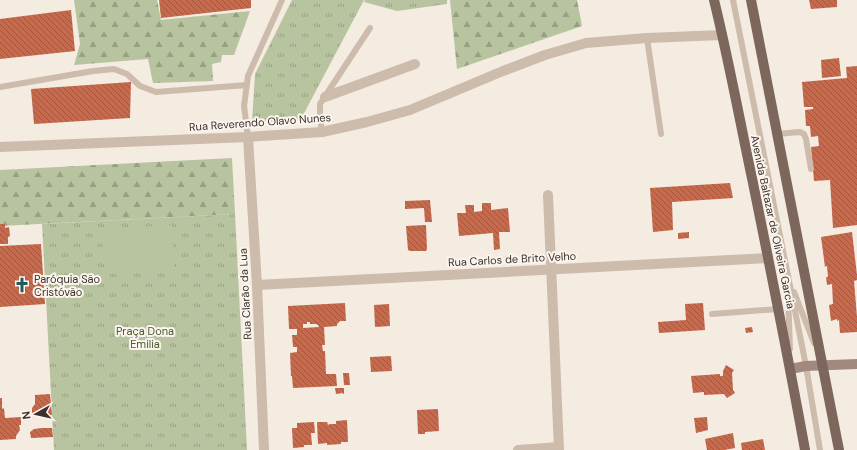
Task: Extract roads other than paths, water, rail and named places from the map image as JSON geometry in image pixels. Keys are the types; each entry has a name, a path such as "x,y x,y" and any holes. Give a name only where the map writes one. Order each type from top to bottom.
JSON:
{"main road":[{"name":"Avenida Baltazar de Oliveira Garcia","path":"714,0 768,258 805,450"},
{"name":"Avenida Baltazar de Oliveira Garcia","path":"751,0 839,450"},
{"path":"790,369 806,366 857,364"}],"street":[{"name":"Rua Reverendo Olavo Nunes","path":"0,147 248,137 322,132 367,122 410,110 502,71 586,43 647,38 722,35"},
{"path":"325,97 415,64"},
{"name":"Rua Clarão da Lua","path":"248,137 257,284 264,450"},
{"path":"518,450 559,449 548,195"},
{"name":"Rua Carlos de Brito Velho","path":"257,284 768,258"}],"lane":[{"path":"248,137 244,106 248,76 282,0"},
{"path":"733,1 806,366 820,450"},
{"path":"322,132 320,104 370,28"},
{"path":"647,38 661,134"},
{"path":"0,87 93,71 114,69 127,74 140,86 156,92 247,85"},
{"path":"777,134 800,132 804,134 811,169"},
{"path":"788,277 823,365"},
{"path":"788,277 790,369"},
{"path":"712,314 778,308"}],"place":[{"name":"Paróquia São Cristóvão","path":"22,285"}],"park label":[{"name":"Praça Dona Emilia","path":"145,337"}]}
